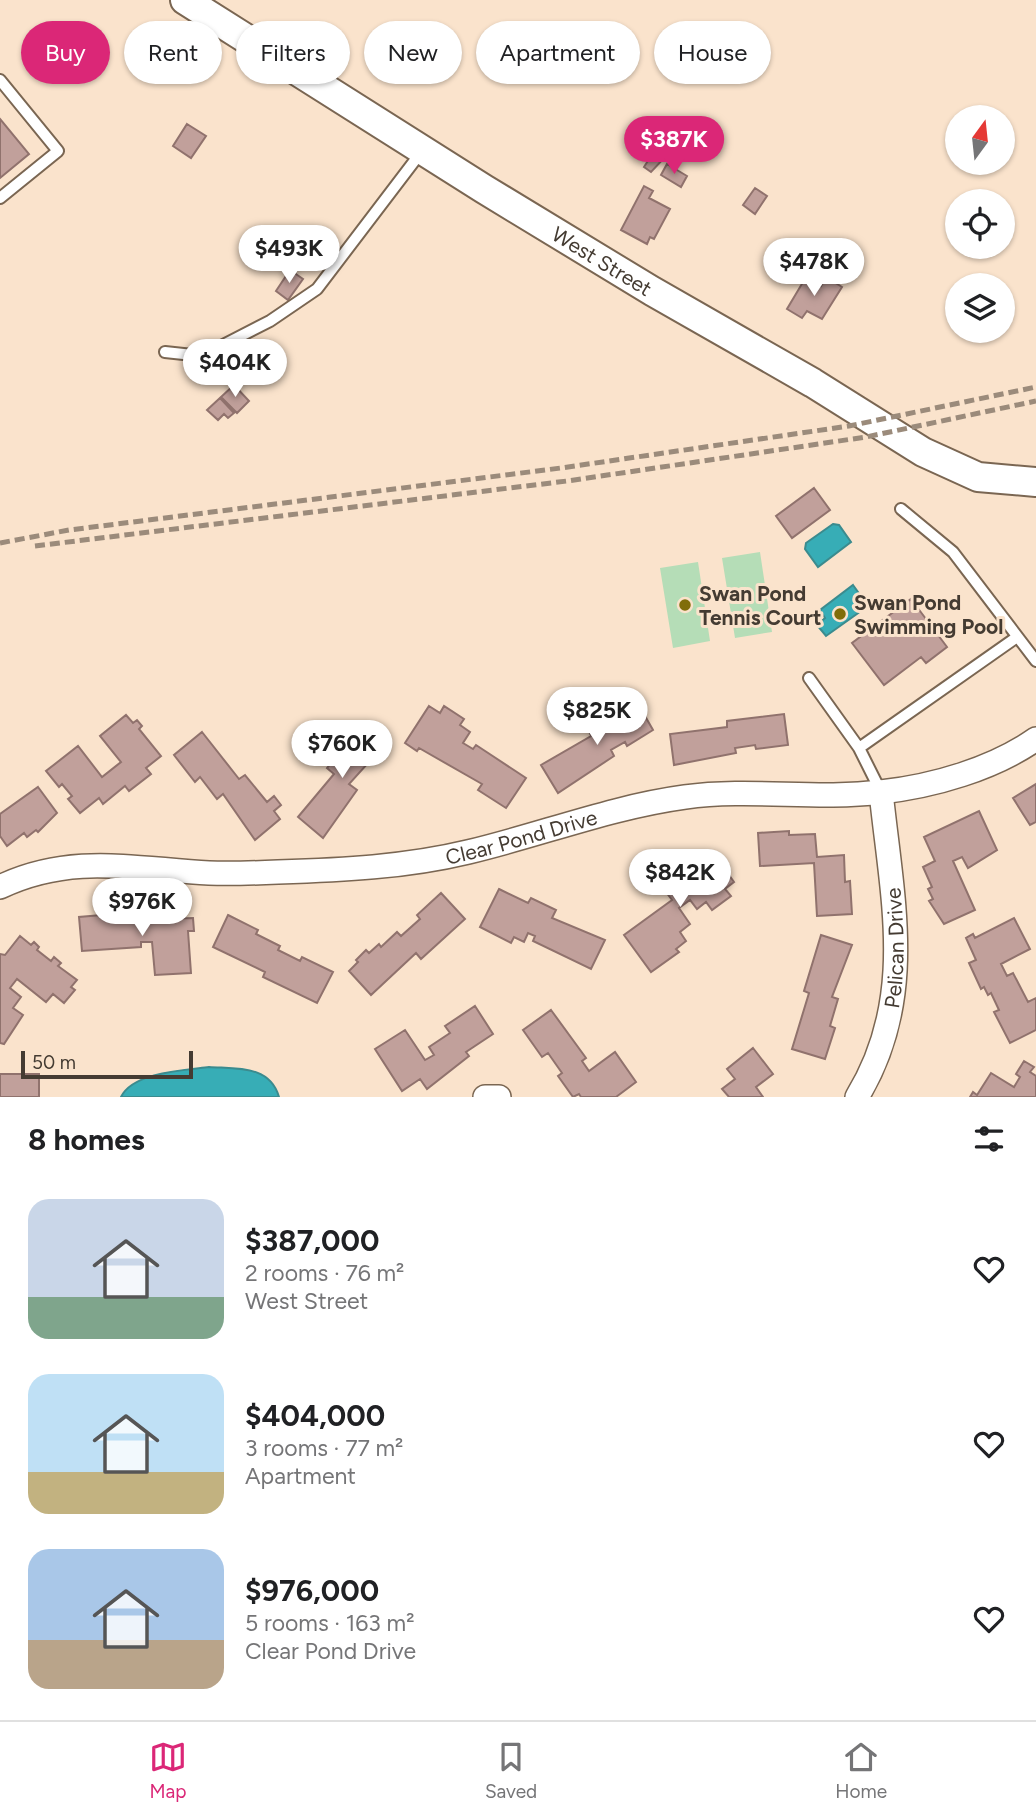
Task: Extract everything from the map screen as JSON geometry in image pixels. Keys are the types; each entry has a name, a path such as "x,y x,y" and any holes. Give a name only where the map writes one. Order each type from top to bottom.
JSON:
{"street":[{"name":"West Street","path":"186,0 652,290 793,370 941,462 978,477 1036,482"},
{"name":"Clear Pond Drive","path":"0,887 39,871 73,865 211,873 376,867 469,852 639,805 687,796 881,792 942,780 976,769 1036,739"},
{"name":"Pelican Drive","path":"857,1097 876,1063 896,989 897,939 881,792"},
{"path":"485,1097 499,1097"}],"lane":[{"path":"0,80 58,151 0,198"},
{"path":"165,352 202,356 270,321 317,289 424,149"},
{"path":"901,509 953,552 1036,661"},
{"path":"859,748 1017,637"},
{"path":"810,678 859,748 881,792"}],"green space":[{"name":"Swan Pond Tennis Court","path":"760,552 772,632 735,638 722,558"},
{"name":"Swan Pond Tennis Court","path":"698,562 710,641 673,648 660,568"}],"water":[{"name":"Swan Pond Swimming Pool","path":"833,524 839,525 851,542 818,567 805,549 806,543"},
{"name":"Swan Pond Swimming Pool","path":"853,585 868,606 826,636 817,625 825,618 820,610"},
{"path":"209,1067 241,1069 260,1074 275,1087 279,1097 121,1097 136,1082 148,1077"}],"building":[{"path":"0,119 29,154 0,178"},
{"path":"187,124 206,136 191,158 173,146"},
{"path":"662,131 677,137 673,150 657,144"},
{"path":"655,150 666,156 651,172 644,167"},
{"path":"667,164 687,176 681,187 661,175"},
{"path":"644,186 653,191 649,198 670,209 654,239 650,237 647,244 621,230"},
{"path":"755,188 767,196 755,214 743,205"},
{"path":"290,270 303,279 288,300 276,291"},
{"path":"806,277 821,286 826,277 842,287 822,319 807,311 802,318 787,309"},
{"path":"234,385 249,401 237,413 221,397"},
{"path":"220,398 234,413 228,418 224,414 218,420 207,410"},
{"path":"814,488 830,510 792,538 776,516"},
{"path":"911,599 947,647 926,663 921,657 884,685 852,643"},
{"path":"637,702 653,730 627,746 625,742 611,750 614,756 558,793 541,765 591,736 589,731"},
{"path":"429,706 440,713 444,706 464,719 460,725 470,732 463,743 473,749 476,745 526,778 506,808 478,790 482,784 419,748 417,751 405,743"},
{"path":"784,714 788,745 756,749 755,745 735,748 736,753 674,765 670,734 727,727 727,721"},
{"path":"126,715 133,723 137,720 142,726 139,729 161,756 146,768 151,774 129,791 125,786 103,804 99,798 80,813 68,799 72,796 62,784 59,787 46,771 78,746 102,777 121,762 100,736"},
{"path":"364,722 388,741 349,784 357,790 323,838 298,817 334,774 327,768"},
{"path":"202,732 239,779 245,775 267,802 274,796 281,805 274,811 280,819 255,840 223,794 217,799 200,777 195,782 174,755"},
{"path":"1036,784 1036,822 1030,825 1013,798"},
{"path":"38,787 57,813 38,832 36,830 27,837 24,833 7,846 0,836 0,814"},
{"path":"979,811 997,850 968,868 962,857 953,861 975,910 944,924 929,901 933,899 928,889 932,887 923,867 935,861 924,837"},
{"path":"789,831 789,835 815,834 817,857 844,855 845,882 850,881 852,914 817,916 814,863 760,866 758,833"},
{"path":"712,851 734,882 725,889 731,896 712,910 706,902 697,909 690,900 679,908 690,924 680,932 686,941 676,949 679,952 651,972 624,935 672,900 660,884 682,868 684,871 692,865 689,860 699,852 703,857"},
{"path":"499,889 528,903 531,898 556,910 552,918 605,940 591,969 533,941 535,936 528,933 524,942 514,937 511,943 480,927"},
{"path":"441,893 465,919 421,959 416,953 371,995 349,971 358,962 356,960 366,950 369,953 379,944 381,947 397,932 401,936 420,919 417,915"},
{"path":"165,911 165,919 193,918 194,931 188,931 191,973 155,975 152,942 141,942 141,947 82,951 79,917 113,914 113,920 138,919 137,913"},
{"path":"228,915 258,930 256,934 280,946 278,950 300,961 302,957 333,972 317,1003 263,977 265,972 213,947"},
{"path":"1014,918 1030,949 1001,964 1007,976 1013,973 1028,1002 1036,998 1036,1030 1010,1043 994,1012 999,1010 991,993 988,995 984,987 981,989 969,963 976,960 966,938 973,934 975,938"},
{"path":"821,935 852,945 832,997 838,999 830,1026 835,1028 825,1059 792,1049 809,993 804,991"},
{"path":"20,936 31,945 34,942 39,947 37,950 51,961 54,957 61,963 58,966 77,980 71,987 75,990 64,1003 53,994 46,1002 17,979 10,988 21,997 13,1008 23,1015 4,1044 0,1043 0,954 5,955"},
{"path":"475,1006 493,1034 466,1052 469,1056 427,1089 420,1079 402,1091 375,1049 405,1030 425,1060 434,1055 429,1047 450,1033 445,1026"},
{"path":"551,1010 586,1058 582,1061 589,1071 615,1052 636,1082 616,1097 581,1097 579,1094 573,1097 558,1076 562,1073 548,1053 542,1057 523,1030"},
{"path":"753,1048 773,1074 756,1087 763,1097 729,1097 722,1089 735,1079 727,1069"},
{"path":"1024,1061 1034,1067 1030,1072 1036,1076 1036,1097 970,1097 973,1092 977,1095 991,1073 1014,1087 1020,1077 1016,1074"},
{"path":"0,1074 39,1074 39,1097 0,1097"}],"railway":[{"path":"0,543 69,530 561,468 849,426 1036,387"},
{"path":"35,546 567,481 866,437 1036,401"}],"place":[{"name":"Swan Pond Tennis Court","path":"685,605"},
{"name":"Swan Pond Swimming Pool","path":"840,614"}]}
